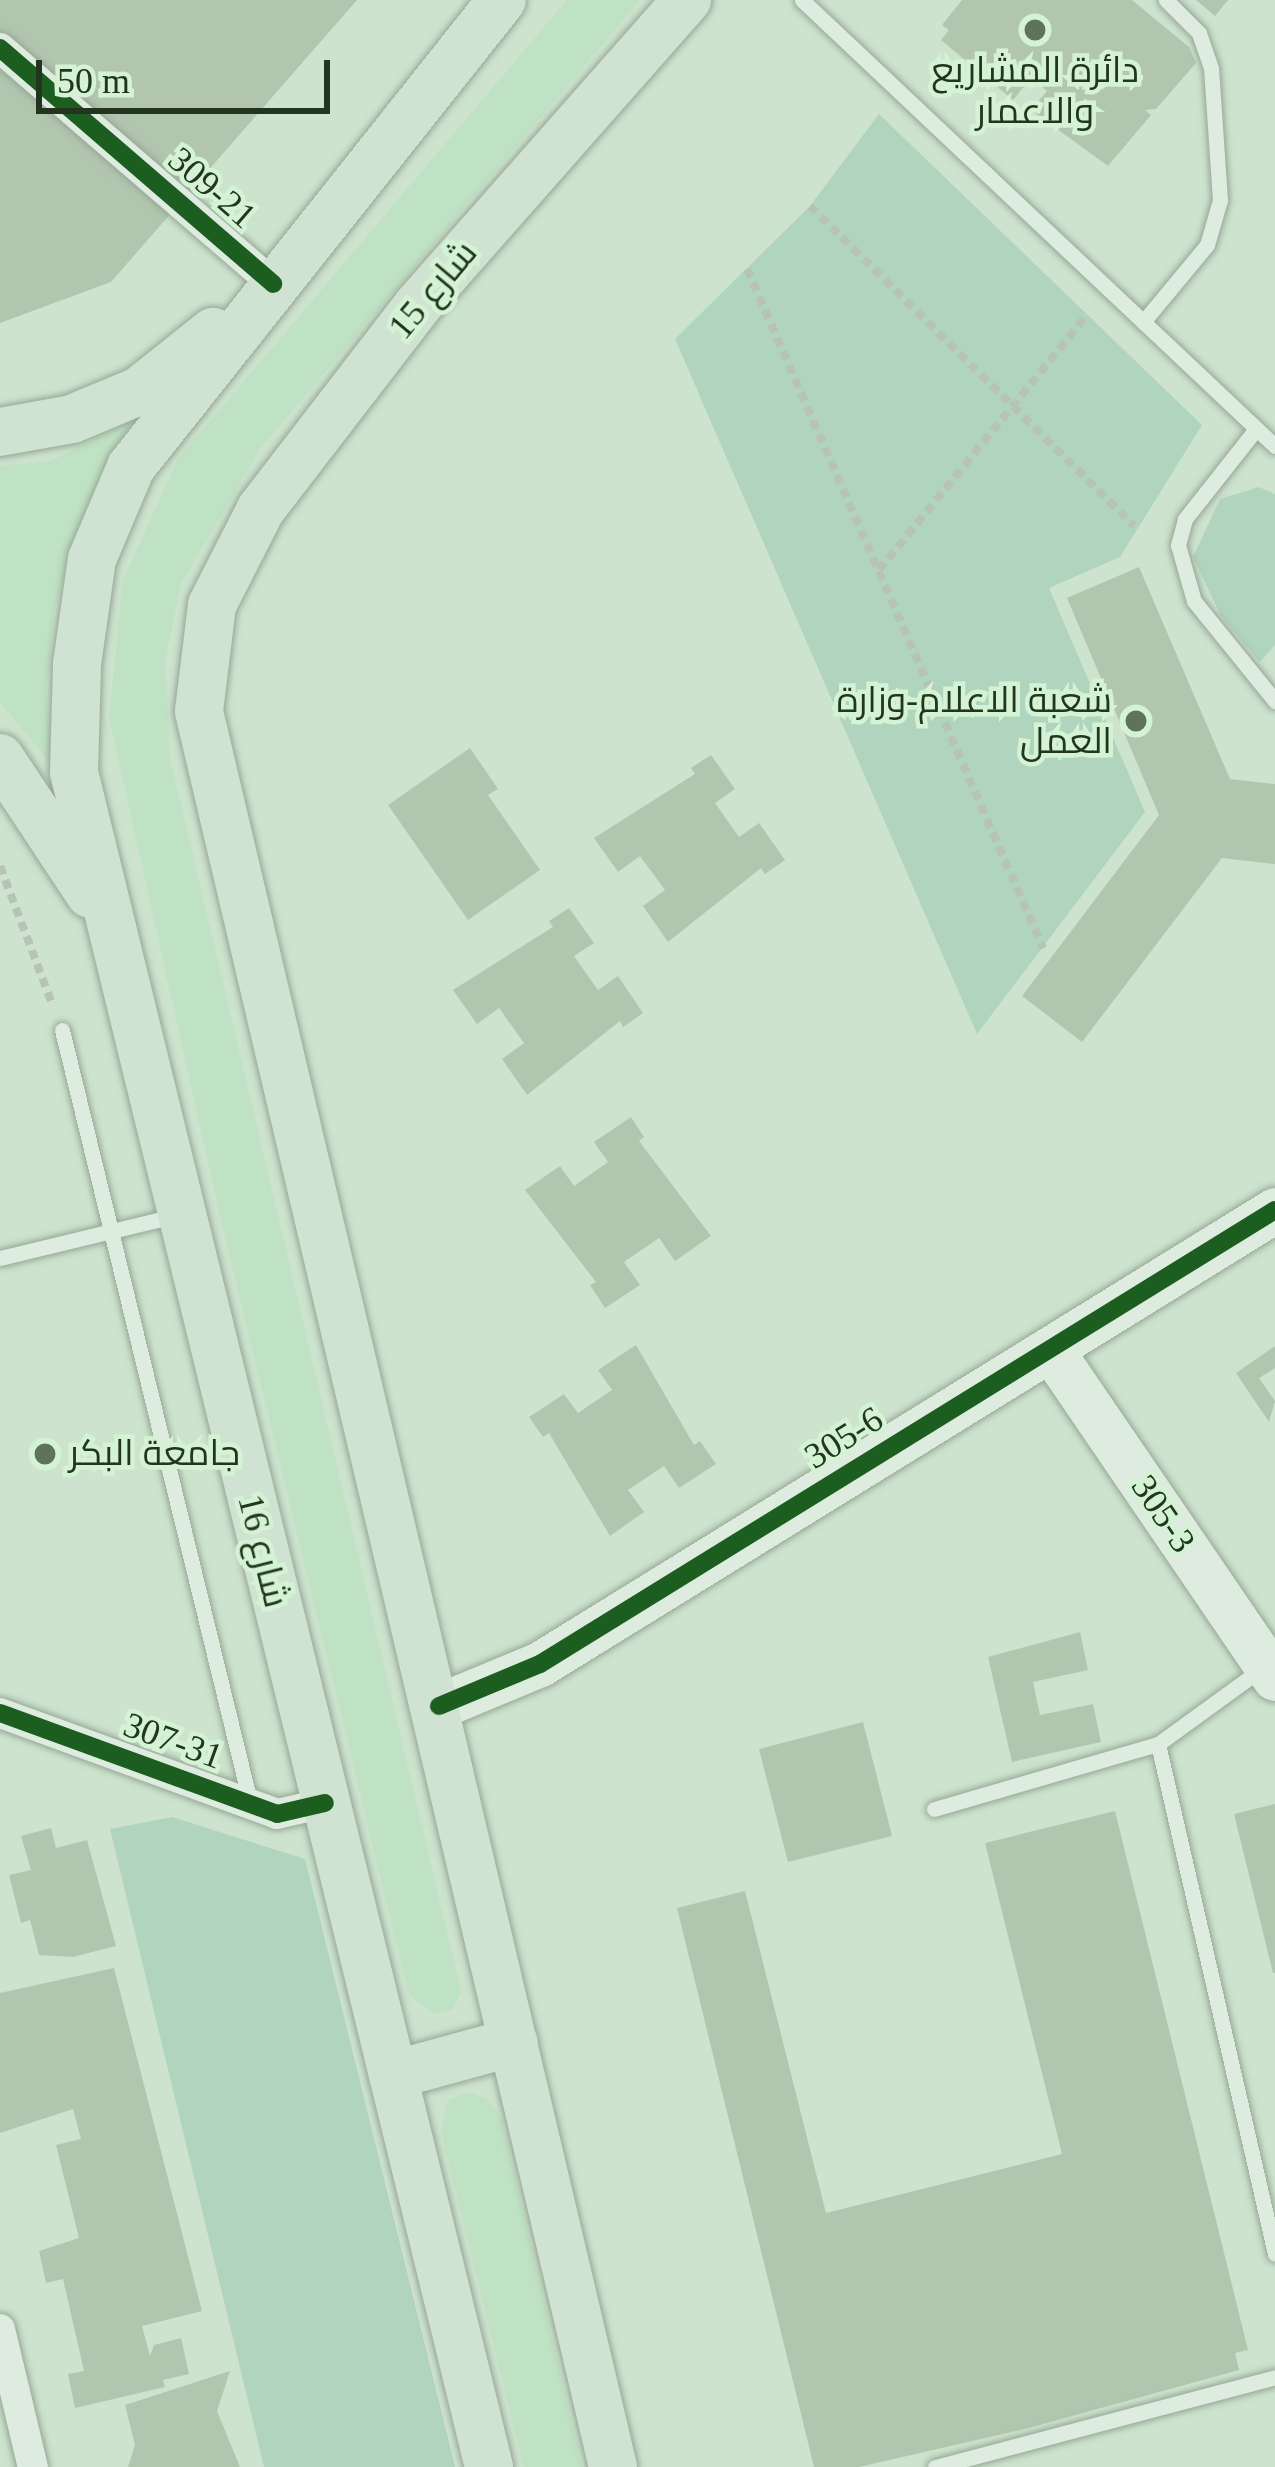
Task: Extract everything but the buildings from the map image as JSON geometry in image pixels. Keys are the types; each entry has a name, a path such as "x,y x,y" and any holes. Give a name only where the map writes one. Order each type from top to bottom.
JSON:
{"main road":[{"path":"0,432 72,419 140,391 272,284 502,0"},
{"name":"شارع 15","path":"439,1706 199,711 212,605 261,509 403,323 687,0"},
{"name":"شارع 16","path":"272,284 131,467 92,559 76,664 74,772 106,918 489,2467"},
{"path":"0,758 106,918"},
{"path":"439,1706 614,2467"},
{"path":"392,2075 514,2042"}],"street":[{"name":"309-21","path":"0,48 272,284"},
{"name":"305-6","path":"439,1706 540,1664 1275,1210"},
{"name":"305-3","path":"1051,1350 1271,1672"},
{"name":"307-31","path":"0,1713 278,1814 325,1803"},
{"path":"0,2329 33,2467"}],"lane":[{"path":"802,0 1275,446"},
{"path":"1142,322 1207,245 1220,200 1211,68 1199,33 1166,0"},
{"path":"1256,429 1185,519 1178,545 1195,602 1275,700"},
{"path":"62,1030 116,1230 251,1804"},
{"path":"0,1258 179,1214"},
{"path":"934,1809 1157,1744 1271,1672"},
{"path":"1157,1744 1275,2254"},
{"path":"935,2467 1275,2377"}],"path":[{"path":"810,206 1134,526"},
{"path":"747,269 1043,948"},
{"path":"879,570 1016,408 1086,316"},
{"path":"0,866 62,1030"}],"green space":[{"path":"567,0 640,0 260,449 181,584 165,660 170,758 461,1992 453,2009 434,2014 409,1995 222,1225 109,718 123,580 178,459"},
{"path":"879,114 1202,425 1120,557 1049,588 1145,812 977,1034 675,339 810,206"},
{"path":"132,420 76,531 54,613 46,691 52,765 0,702 0,466 51,461"},
{"path":"1259,487 1275,494 1275,645 1260,662 1221,616 1193,557 1220,499"},
{"path":"172,1817 305,1859 455,2467 264,2467 110,1829"},
{"path":"467,2092 488,2099 502,2120 582,2467 524,2467 441,2131 448,2100"}],"cycle path":[{"path":"0,48 273,284"},
{"path":"439,1706 540,1664 1275,1210"},
{"path":"0,1713 277,1814 325,1803"}],"place":[{"name":"دائرة المشاريع والاعمار","path":"1035,30"},
{"name":"شعبة الاعلام-وزارة العمل","path":"1136,721"},
{"name":"جامعة البكر","path":"45,1454"}]}
